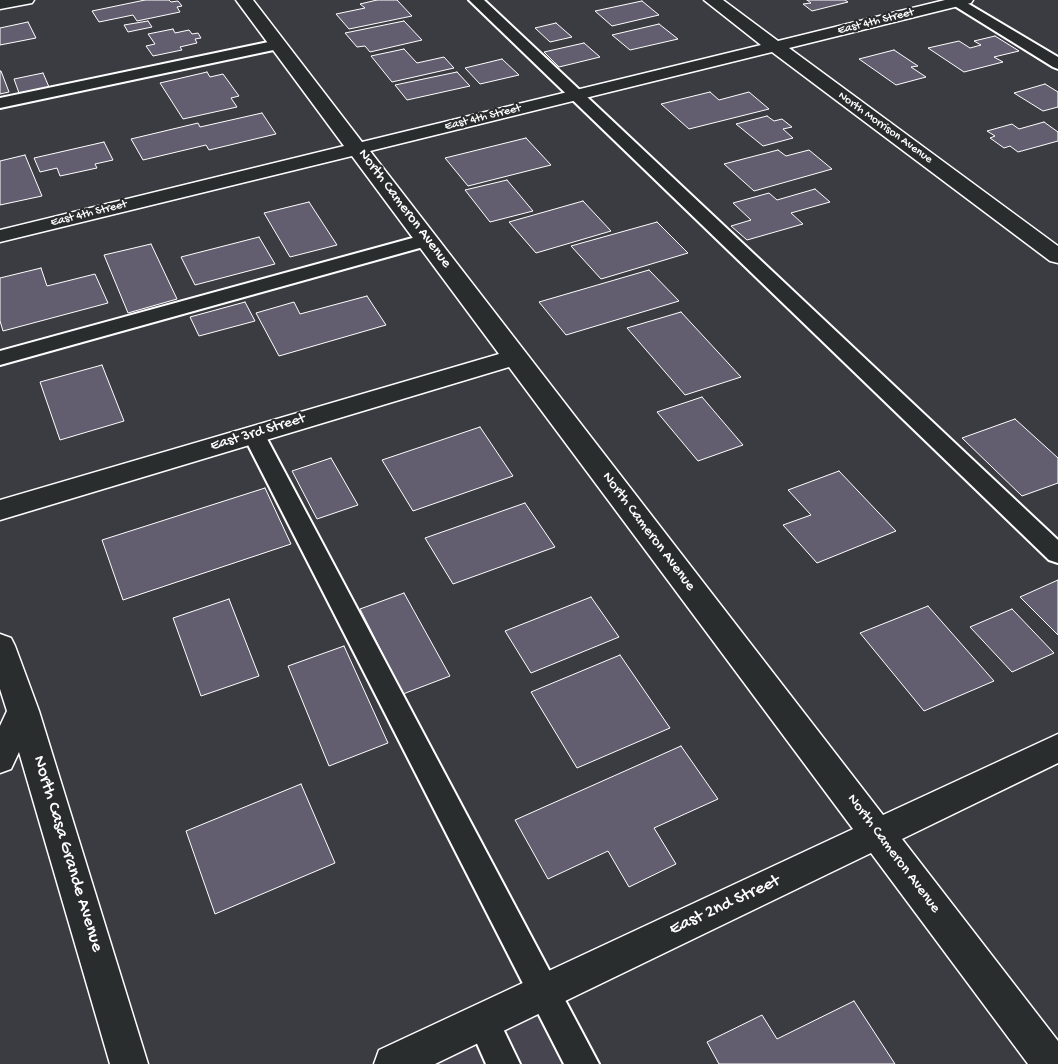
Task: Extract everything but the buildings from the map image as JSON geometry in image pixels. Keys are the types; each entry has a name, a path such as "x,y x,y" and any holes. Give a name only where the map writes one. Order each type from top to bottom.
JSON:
{"street":[{"path":"0,4 26,0"},
{"name":"North Cameron Avenue","path":"244,0 1052,1064"},
{"name":"North Morrison Avenue","path":"712,0 1058,256"},
{"name":"East 4th Street","path":"0,236 958,1"},
{"name":"East 3rd Street","path":"0,510 516,357"},
{"name":"North Casa Grande Avenue","path":"0,646 23,711 129,1064"},
{"path":"0,759 23,711"},
{"name":"East 2nd Street","path":"393,1064 1058,748"}],"lane":[{"path":"476,0 1058,554"},
{"path":"958,1 1058,64"},
{"path":"0,103 278,45"},
{"path":"0,358 427,240"},
{"path":"254,434 582,1064"},
{"path":"483,1021 503,1064"}],"shaded area":[{"path":"545,991 582,1064 393,1064"}]}
